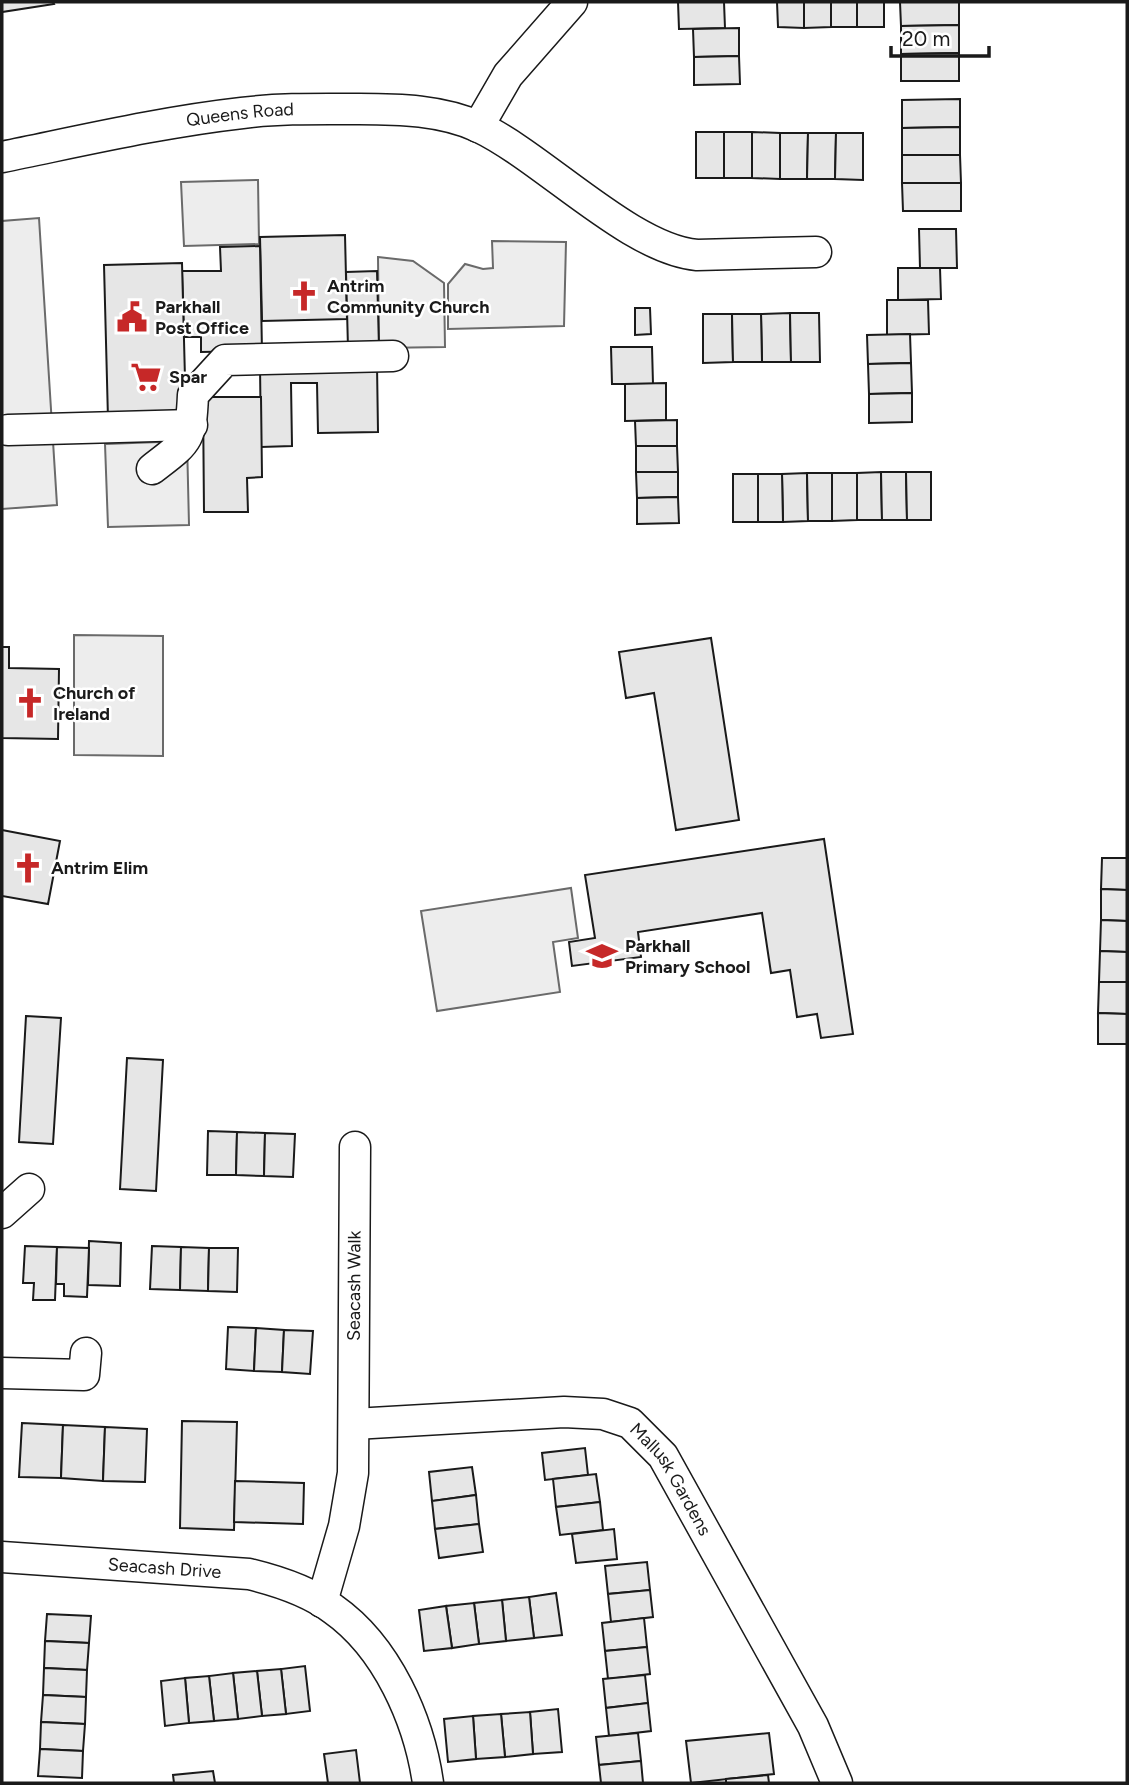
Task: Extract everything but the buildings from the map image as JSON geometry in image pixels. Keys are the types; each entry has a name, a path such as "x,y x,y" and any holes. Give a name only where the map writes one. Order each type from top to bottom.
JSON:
{"street":[{"path":"478,127 508,75 572,2"},
{"name":"Queens Road","path":"2,158 241,113 279,109 418,112 453,118 478,127 516,148 636,232 672,249 697,255 816,252"},
{"path":"152,469 187,441 192,425 193,395 225,360 393,356"},
{"path":"8,429 192,425"},
{"name":"Seacash Walk","path":"354,1424 355,1147"},
{"path":"2,1213 29,1189"},
{"path":"2,1373 84,1375 86,1353"},
{"name":"Mallusk Gardens","path":"354,1424 565,1412 603,1414 630,1423 663,1456 813,1726 837,1783"},
{"path":"323,1602 352,1492 354,1424"},
{"name":"Seacash Drive","path":"2,1557 249,1574 271,1580 323,1602 355,1629 391,1678 415,1728 428,1783"}],"shaded area":[{"path":"258,180 259,244 184,246 181,182"},
{"path":"39,218 57,505 2,509 2,221"},
{"path":"492,241 566,242 564,326 448,329 448,284 465,264 483,269 493,268"},
{"path":"378,257 413,261 444,283 445,347 379,348"},
{"path":"187,441 189,525 108,527 105,444"},
{"path":"74,635 163,636 163,756 74,755"},
{"path":"571,888 578,938 553,942 560,992 437,1011 421,911"}],"place":[{"name":"Antrim Community Church","path":"304,296"},
{"name":"Parkhall Post Office","path":"132,317"},
{"name":"Spar","path":"146,377"},
{"name":"Church of Ireland","path":"30,703"},
{"name":"Antrim Elim","path":"28,868"},
{"name":"Parkhall Primary School","path":"602,956"}]}
